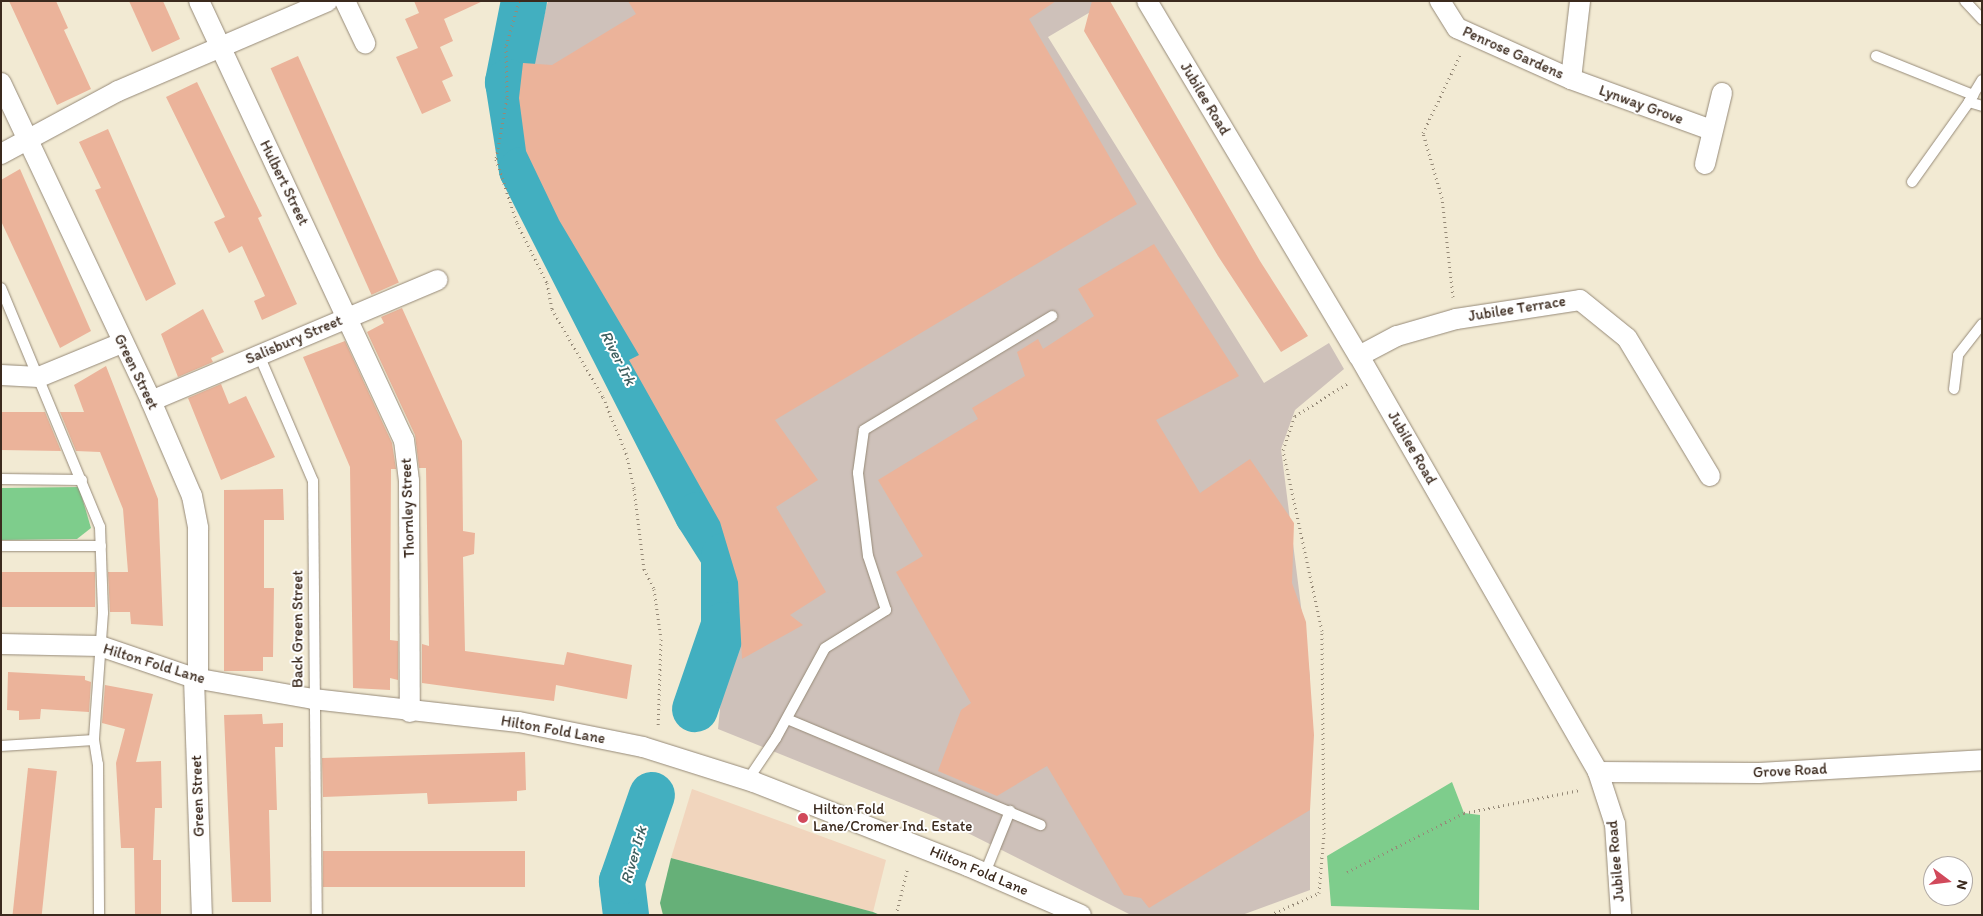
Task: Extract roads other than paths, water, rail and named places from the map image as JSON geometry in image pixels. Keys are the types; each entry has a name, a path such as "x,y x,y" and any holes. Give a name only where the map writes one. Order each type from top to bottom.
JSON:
{"street":[{"name":"Hulbert Street","path":"199,1 219,49 348,317"},
{"path":"1,154 118,91 328,1"},
{"path":"345,1 365,43"},
{"name":"Jubilee Road","path":"1147,1 1363,364 1600,779 1615,824 1621,915"},
{"name":"Penrose Gardens","path":"1440,1 1457,28 1571,79"},
{"path":"1571,79 1580,1"},
{"name":"Lynway Grove","path":"1571,79 1712,130"},
{"name":"Green Street","path":"1,83 151,401 197,511 196,678 202,915"},
{"path":"1705,164 1722,92"},
{"name":"Salisbury Street","path":"151,401 437,280"},
{"name":"Jubilee Terrace","path":"1363,364 1397,336 1456,319 1580,300 1627,338 1710,476"},
{"name":"Thornley Street","path":"348,317 404,440 408,461 410,712"},
{"path":"1,375 39,377 122,343"},
{"name":"Hilton Fold Lane","path":"1,644 100,646 196,678 313,699 410,712 518,722 649,749 712,771 747,780 985,873 1081,915"},
{"name":"Grove Road","path":"1600,779 1759,773 1982,760"}],"lane":[{"path":"1965,1 1982,20"},
{"path":"1876,56 1971,99 1982,106"},
{"path":"1912,182 1971,99 1982,80"},
{"path":"1,288 100,527 103,613 94,740 98,764 99,915"},
{"path":"747,780 786,719 825,648 886,610 868,556 858,473 864,430 1052,316"},
{"path":"1954,389 1958,355 1982,324"},
{"name":"Back Green Street","path":"259,355 313,481 313,699 317,915"},
{"path":"1,479 82,480"},
{"path":"1,546 101,546"},
{"path":"786,719 1041,824"},
{"path":"1,746 94,740"},
{"path":"985,873 1010,811"}],"waterway":[{"name":"River Irk","path":"524,1 508,82 522,170 698,515 724,556 724,625 695,709"},
{"name":"River Irk","path":"626,915 622,881 652,795"}],"place":[{"name":"Hilton Fold Lane/Cromer Ind. Estate","path":"803,818"}]}
